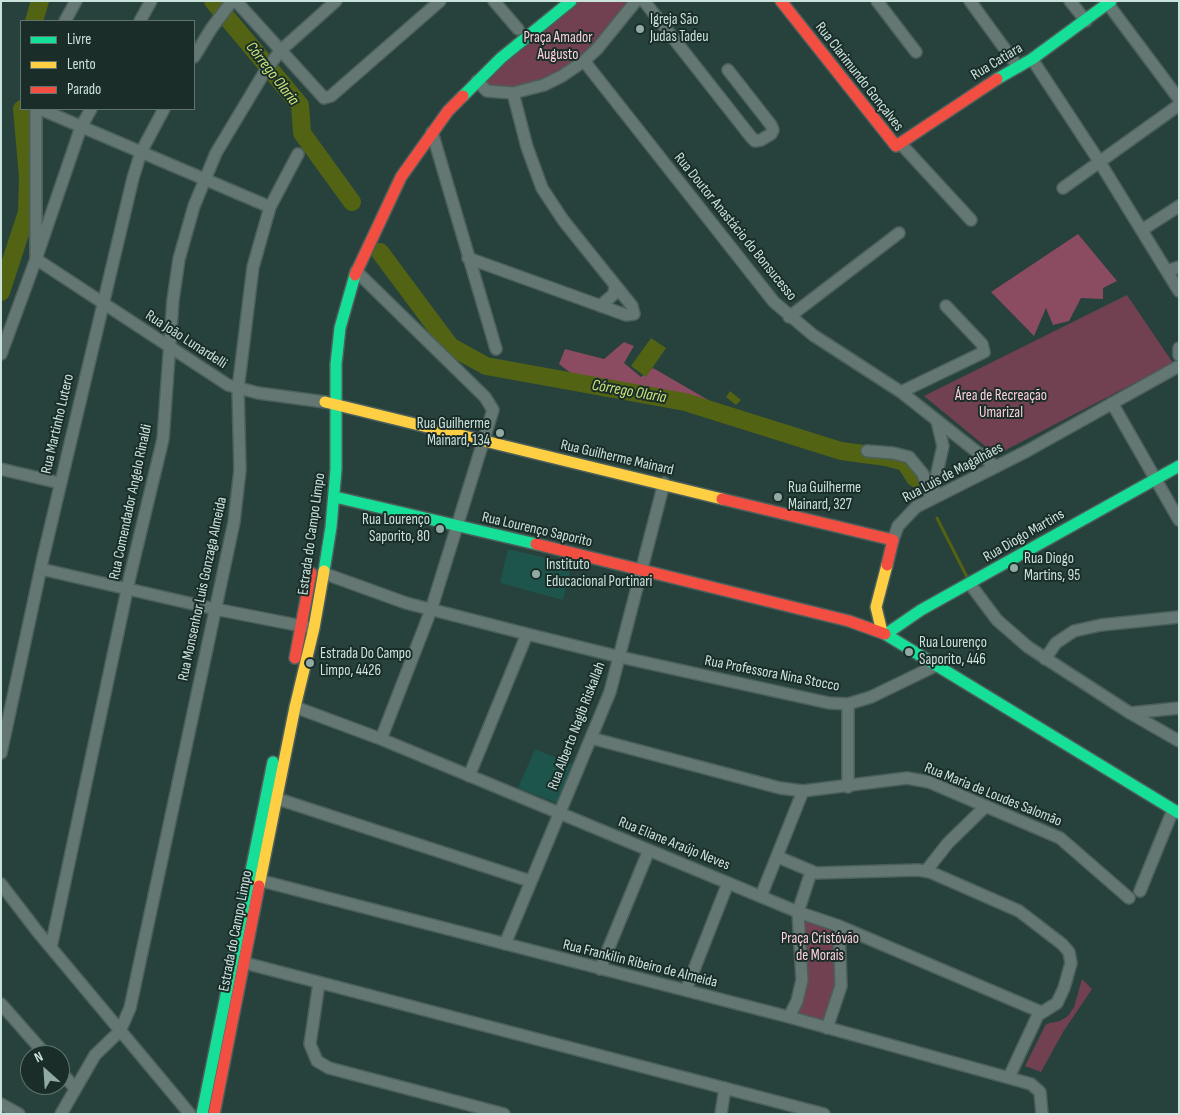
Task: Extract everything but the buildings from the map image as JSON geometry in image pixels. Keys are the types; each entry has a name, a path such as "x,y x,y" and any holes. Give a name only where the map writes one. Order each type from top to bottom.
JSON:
{"street":[{"path":"66,20 76,1"},
{"path":"141,20 151,1"},
{"name":"Rua Comendador Angelo Rinaldi","path":"51,947 162,439 169,348 180,259 194,206 204,178 249,96 264,73 278,54 336,1"},
{"path":"195,55 219,17 232,3 278,54 320,97 324,98 331,96 440,1"},
{"path":"494,1 513,33 554,1"},
{"name":"Estrada do Campo Limpo","path":"427,130 525,37 571,1"},
{"path":"477,81 488,91 513,93 544,85 584,61 636,1"},
{"path":"644,1 751,137 755,141 761,140 771,134 773,130 771,125 728,70"},
{"name":"Rua Clarimundo Gonçalves","path":"781,1 898,145"},
{"path":"877,1 916,52"},
{"path":"970,1 1018,67"},
{"path":"1070,1 1086,21"},
{"path":"1110,3 1179,99"},
{"name":"Rua Catiara","path":"898,145 984,87 1032,59 1110,3"},
{"name":"Estrada do Campo Limpo","path":"202,1114 301,626 324,497 330,403 340,328 356,271 401,177 427,130 448,94 498,45 479,67 477,81"},
{"path":"1032,59 1179,291"},
{"name":"Rua Doutor Anastácio do Bonsucesso","path":"584,61 774,302 789,316 901,392 996,467"},
{"path":"468,258 626,316 634,314 632,306 563,220 542,188 527,147 513,93"},
{"path":"1063,188 1179,106"},
{"path":"36,110 38,188 36,260"},
{"path":"42,110 270,207"},
{"path":"1,354 60,192 81,127 90,110"},
{"name":"Rua Martinho Lutero","path":"1,753 40,569 102,304 140,152 163,110"},
{"path":"427,130 496,350"},
{"path":"898,145 971,220"},
{"name":"Rua Monsenhor Luis Gonzaga Almeida","path":"120,1031 130,1008 239,494 238,389 249,293 270,207 298,154"},
{"path":"382,188 396,164"},
{"path":"38,188 60,192"},
{"path":"1142,230 1179,206"},
{"path":"789,316 899,232"},
{"name":"Estrada do Campo Limpo","path":"214,1114 262,881 295,707 314,628 323,573 335,497 330,403 324,375 331,316 351,256"},
{"name":"Rua João Lunardelli","path":"36,260 169,348 238,389 330,403"},
{"path":"1167,271 1179,266"},
{"path":"356,271 485,397 492,408 458,527 431,610 381,739"},
{"path":"600,306 614,294 615,285"},
{"path":"901,392 982,354 984,347 946,306"},
{"path":"1179,348 1179,355"},
{"name":"Rua Luis de Magalhães","path":"884,633 876,607 892,540 898,526 906,515 931,499 996,467 1179,366"},
{"name":"Rua Guilherme Mainard","path":"330,403 483,442 664,483 892,540"},
{"path":"1112,403 1179,520"},
{"path":"931,499 943,446 937,419"},
{"path":"867,451 893,453 909,457 923,474 931,499"},
{"name":"Rua Diogo Martins","path":"884,633 921,610 1179,466"},
{"path":"1,469 60,483"},
{"name":"Rua Alberto Nagib Riskallah","path":"505,944 610,692 640,569 664,483"},
{"name":"Rua Lourenço Saporito","path":"335,497 640,569 849,621 884,633"},
{"path":"40,569 215,609 314,628"},
{"name":"Rua Professora Nina Stocco","path":"323,573 392,599 431,610 620,657 812,700 848,704 871,697 937,665"},
{"path":"970,584 997,620 1016,637 1044,658 1130,713 1179,741"},
{"path":"849,621 865,615 876,607"},
{"path":"1044,658 1056,643 1074,631 1101,624 1179,617"},
{"path":"884,633 1176,811 1140,891"},
{"path":"469,776 527,634"},
{"path":"848,704 848,787"},
{"name":"Rua Eliane Araújo Neves","path":"295,707 381,739 798,912 839,926 1041,1012"},
{"path":"1130,713 1179,708"},
{"name":"Rua Maria de Loudes Salomão","path":"592,738 780,788 803,792 917,778 1060,838 1129,898"},
{"path":"760,896 778,857 803,792"},
{"path":"266,795 530,881"},
{"path":"926,872 948,843 986,806"},
{"path":"600,969 649,850"},
{"path":"778,857 811,872 926,872 1019,911 1052,935 1069,952 1069,971 1060,998 1057,1003 1041,1012 1009,1078"},
{"path":"789,1017 797,1001 802,980 798,912 811,872"},
{"name":"Rua Frankilin Ribeiro de Almeida","path":"262,881 789,1017 1031,1084 1038,1088 1042,1114"},
{"path":"686,990 728,882"},
{"path":"1,884 190,1114"},
{"path":"827,1028 841,986 839,926"},
{"path":"245,963 824,1114"},
{"path":"319,983 310,1044 316,1061 328,1068 504,1114"},
{"path":"1,1004 37,1045"},
{"path":"61,1114 95,1055 120,1031"},
{"path":"70,1082 75,1088"},
{"path":"721,1114 725,1088"},
{"path":"1,1104 19,1114"}],"shaded area":[{"path":"1078,234 1117,281 1103,288 1103,299 1081,298 1069,321 1053,325 1046,308 1034,336 991,292"},
{"path":"651,338 666,348 646,377 631,366"},
{"path":"624,342 634,346 624,363 641,377 653,368 729,412 699,410 572,374 559,364 565,349 604,359"},
{"path":"730,391 741,400 736,405 726,397"},
{"name":"Instituto Educacional Portinari","path":"508,549 572,564 563,600 500,583"},
{"path":"535,749 574,765 560,804 518,788"}],"green space":[{"name":"Praça Amador Augusto","path":"575,1 637,1 616,26 562,76 513,93 478,84"},
{"name":"Área de Recreação Umarizal","path":"1127,295 1173,363 996,455 924,396"},
{"name":"Praça Cristóvão de Morais","path":"798,919 839,931 839,985 825,1021 796,1017"},
{"path":"1082,979 1092,989 1063,1032 1041,1072 1025,1066 1046,1024 1060,1021 1068,1016 1074,1007"}],"waterway":[{"path":"34,20 40,1"},
{"name":"Córrego Olaria","path":"213,1 300,105 302,133 352,202"},
{"path":"1,292 27,212 28,177 22,110"},
{"name":"Córrego Olaria","path":"380,252 450,346 486,366 685,402 841,451 886,457 905,462 915,478"},
{"name":"Córrego Olaria","path":"937,518 968,579"}],"traffic: fast":[{"path":"463,96 501,58 571,1"},
{"path":"997,79 1032,59 1111,1"},
{"path":"324,571 331,527 336,469 336,364 340,328 355,275"},
{"path":"886,634 921,610 1179,466"},
{"path":"335,497 536,544"},
{"path":"885,634 1179,813"},
{"path":"202,1114 273,762"}],"traffic: slow":[{"path":"325,402 722,499"},
{"path":"882,632 876,607 887,565"},
{"path":"259,886 295,707 314,628 324,571"}],"traffic: jam":[{"path":"781,1 896,146 997,79"},
{"path":"355,275 401,177 448,111 463,96"},
{"path":"722,499 893,540 887,565"},
{"path":"536,544 849,621 885,634"},
{"path":"295,658 311,573"},
{"path":"214,1114 259,886"}],"place":[{"name":"Igreja São Judas Tadeu","path":"640,29"},
{"name":"Rua Guilherme Mainard, 134","path":"500,433"},
{"name":"Rua Guilherme Mainard, 327","path":"778,497"},
{"name":"Rua Lourenço Saporito, 80","path":"440,529"},
{"name":"Rua Diogo Martins, 95","path":"1014,568"},
{"name":"Instituto Educacional Portinari","path":"536,574"},
{"name":"Rua Lourenço Saporito, 446","path":"909,652"},
{"name":"Estrada Do Campo Limpo, 4426","path":"310,663"}]}
